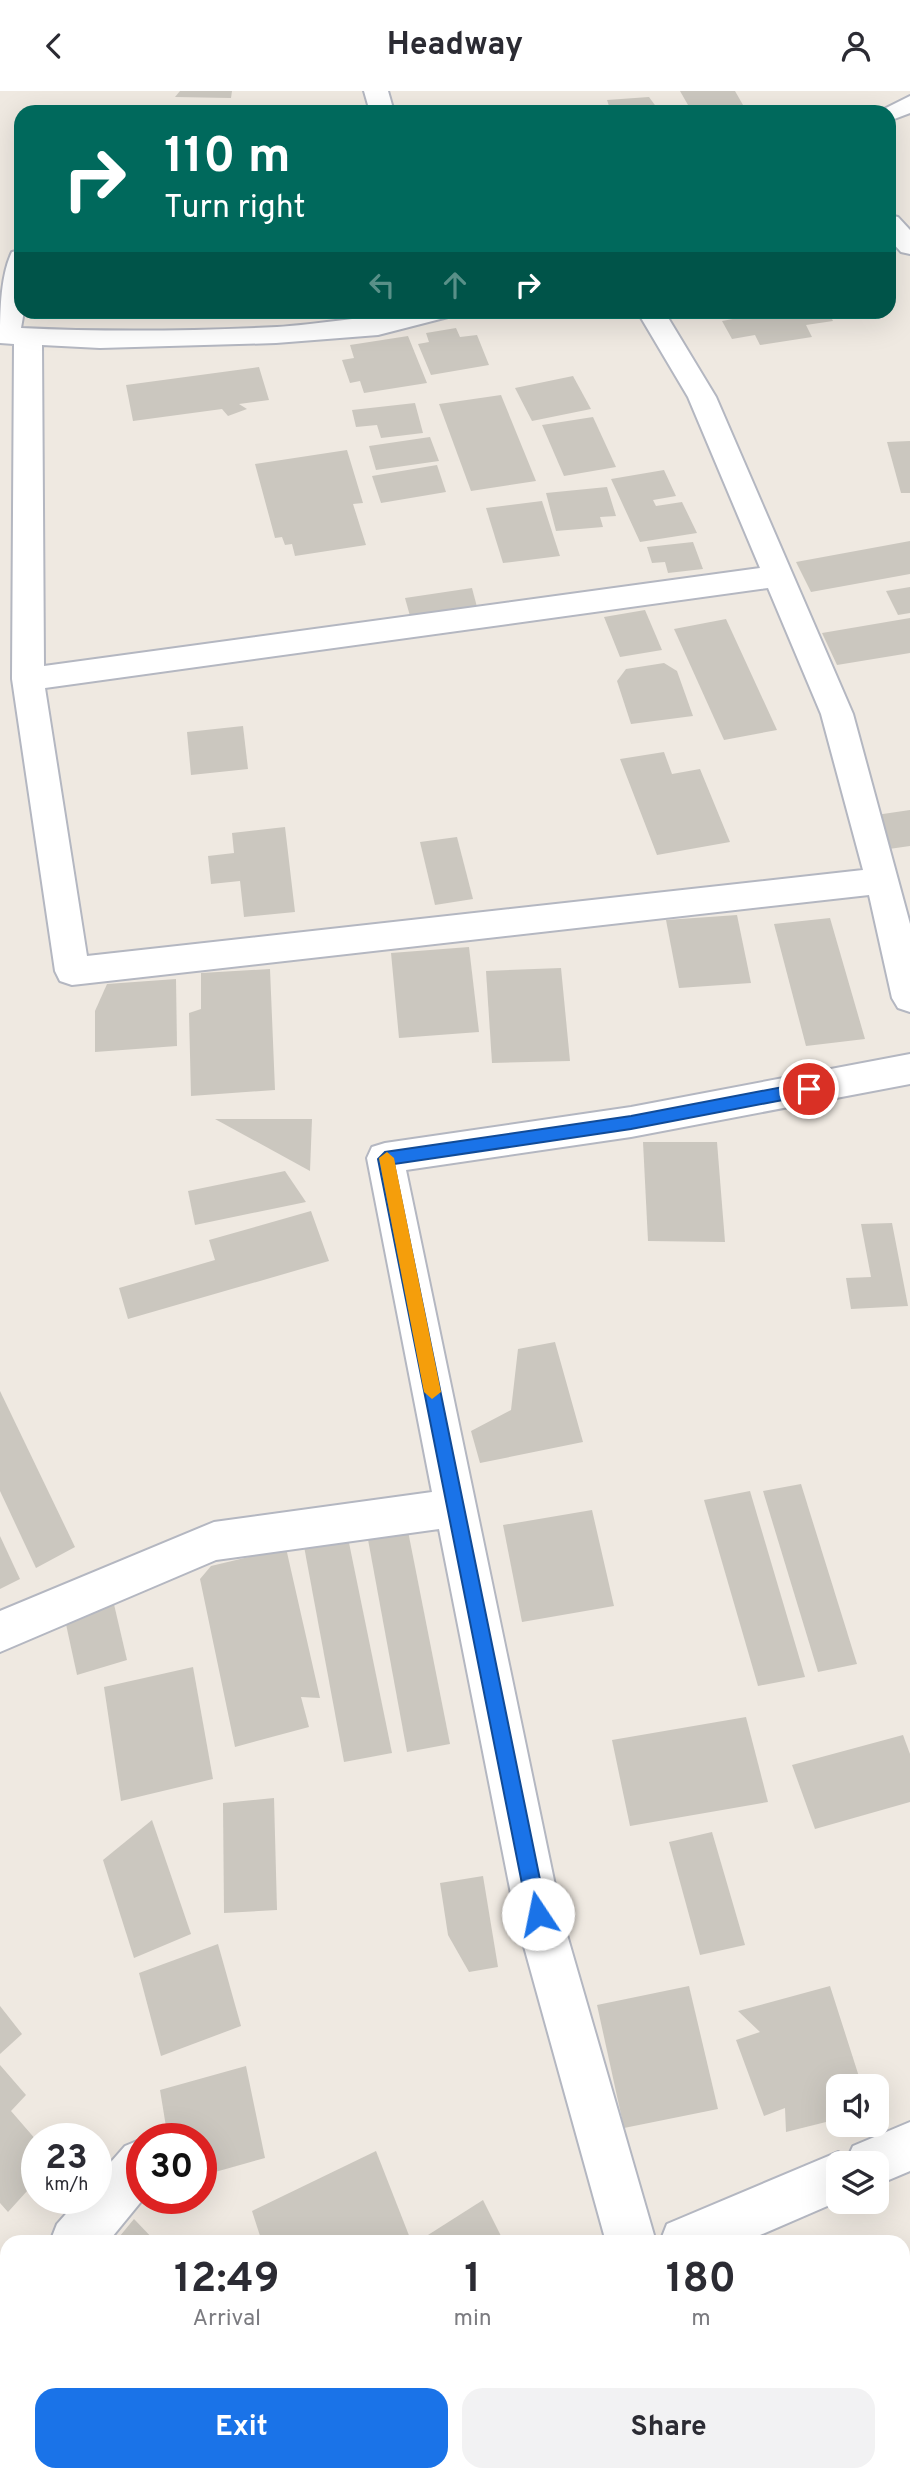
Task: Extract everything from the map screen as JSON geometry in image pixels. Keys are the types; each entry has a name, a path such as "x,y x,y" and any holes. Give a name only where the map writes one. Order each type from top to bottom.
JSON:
{"street":[{"path":"896,231 910,246"},
{"path":"14,313 11,336 28,679 72,971 883,881"},
{"path":"11,336 100,340 276,335 378,327 408,319"},
{"path":"655,319 702,397 837,714 883,881 910,998"},
{"path":"28,679 778,576"},
{"path":"629,2235 538,1914 385,1159 631,1122 910,1069"},
{"path":"0,1632 214,1541 456,1508"},
{"path":"889,2155 910,2146"},
{"path":"701,2235 826,2181"},
{"path":"81,2235 126,2182"}],"building":[{"path":"180,91 232,91 231,98 175,97"},
{"path":"680,91 735,91 743,105 688,105"},
{"path":"649,97 655,105 609,105 607,100"},
{"path":"722,321 833,321 806,325 812,337 760,345 755,335 732,339"},
{"path":"456,328 460,337 477,335 489,365 431,375 418,344 429,342 426,333"},
{"path":"408,336 427,383 364,393 360,381 350,383 342,360 354,358 350,345"},
{"path":"259,367 269,400 239,404 247,409 228,416 222,409 133,421 126,385"},
{"path":"573,376 591,409 532,421 515,388"},
{"path":"501,395 536,481 471,491 439,404"},
{"path":"415,403 423,433 381,438 377,425 356,427 352,410"},
{"path":"593,417 616,467 564,476 542,425"},
{"path":"430,437 439,461 376,470 369,446"},
{"path":"910,441 910,493 901,493 887,442"},
{"path":"347,450 363,503 353,504 366,545 295,556 292,544 285,545 282,537 275,538 255,464"},
{"path":"437,465 446,492 381,503 372,476"},
{"path":"664,470 676,496 653,500 656,506 682,502 697,533 640,542 611,479"},
{"path":"607,487 616,516 600,517 603,527 556,531 546,493"},
{"path":"542,501 560,556 503,563 486,508"},
{"path":"910,541 910,574 811,592 796,562"},
{"path":"693,542 703,569 668,573 665,562 652,563 647,547"},
{"path":"910,587 910,613 898,615 886,591"},
{"path":"472,588 477,607 410,616 405,598"},
{"path":"645,610 662,650 620,657 604,617"},
{"path":"910,618 910,653 837,665 822,633"},
{"path":"726,619 777,730 724,740 674,629"},
{"path":"664,663 677,671 693,716 631,724 617,681 626,669"},
{"path":"243,726 248,769 191,775 187,732"},
{"path":"664,752 672,774 700,769 730,842 657,855 620,759"},
{"path":"910,810 910,846 889,849 876,815"},
{"path":"285,827 295,912 244,917 240,881 211,884 208,856 234,853 232,833"},
{"path":"457,837 473,899 435,905 420,842"},
{"path":"737,915 751,983 679,988 666,920"},
{"path":"830,918 865,1039 806,1046 774,924"},
{"path":"469,947 479,1032 399,1038 391,953"},
{"path":"561,968 570,1061 492,1063 486,971"},
{"path":"270,969 275,1090 191,1096 189,1013 201,1009 201,973"},
{"path":"176,979 177,1046 95,1052 95,1011 107,984"},
{"path":"215,1119 312,1119 310,1171"},
{"path":"643,1142 717,1142 725,1242 648,1241"},
{"path":"285,1171 306,1202 195,1225 188,1191"},
{"path":"311,1211 329,1261 128,1319 119,1288 215,1260 209,1240"},
{"path":"892,1223 908,1306 851,1309 846,1278 871,1277 861,1224"},
{"path":"555,1342 583,1442 480,1463 471,1431 511,1410 518,1349"},
{"path":"0,1391 75,1547 36,1568 0,1491"},
{"path":"801,1484 857,1664 818,1672 763,1491"},
{"path":"750,1491 805,1677 758,1686 704,1500"},
{"path":"592,1510 614,1606 522,1622 503,1525"},
{"path":"407,1526 450,1744 407,1752 367,1534"},
{"path":"347,1533 392,1753 344,1762 303,1541"},
{"path":"0,1536 20,1579 0,1589"},
{"path":"286,1548 320,1698 301,1697 309,1727 235,1747 200,1579 211,1566"},
{"path":"113,1600 127,1660 77,1675 64,1615"},
{"path":"193,1667 213,1779 121,1801 104,1687"},
{"path":"746,1717 768,1802 630,1826 612,1740"},
{"path":"903,1735 910,1754 910,1802 815,1829 792,1765"},
{"path":"274,1798 277,1910 224,1913 223,1803"},
{"path":"152,1820 191,1934 134,1958 103,1860"},
{"path":"712,1832 745,1945 700,1955 669,1842"},
{"path":"483,1876 498,1967 469,1972 448,1935 440,1883"},
{"path":"218,1944 241,2026 161,2056 139,1973"},
{"path":"689,1986 718,2109 624,2128 597,2005"},
{"path":"830,1986 858,2074 826,2074 826,2122 786,2132 785,2108 764,2116 736,2040 760,2032 738,2011"},
{"path":"0,2006 22,2034 0,2054"},
{"path":"0,2065 26,2095 11,2111 21,2123 21,2198 8,2212 0,2203"},
{"path":"246,2066 265,2158 217,2172 217,2123 165,2123 160,2090"},
{"path":"376,2151 409,2235 260,2235 252,2211"},
{"path":"483,2200 500,2235 428,2235"},
{"path":"134,2219 149,2235 121,2235"}],"slow traffic":[{"path":"387,1158 385,1159 432,1392"}],"route":[{"path":"538,1914 385,1159 631,1122 809,1089"}]}
